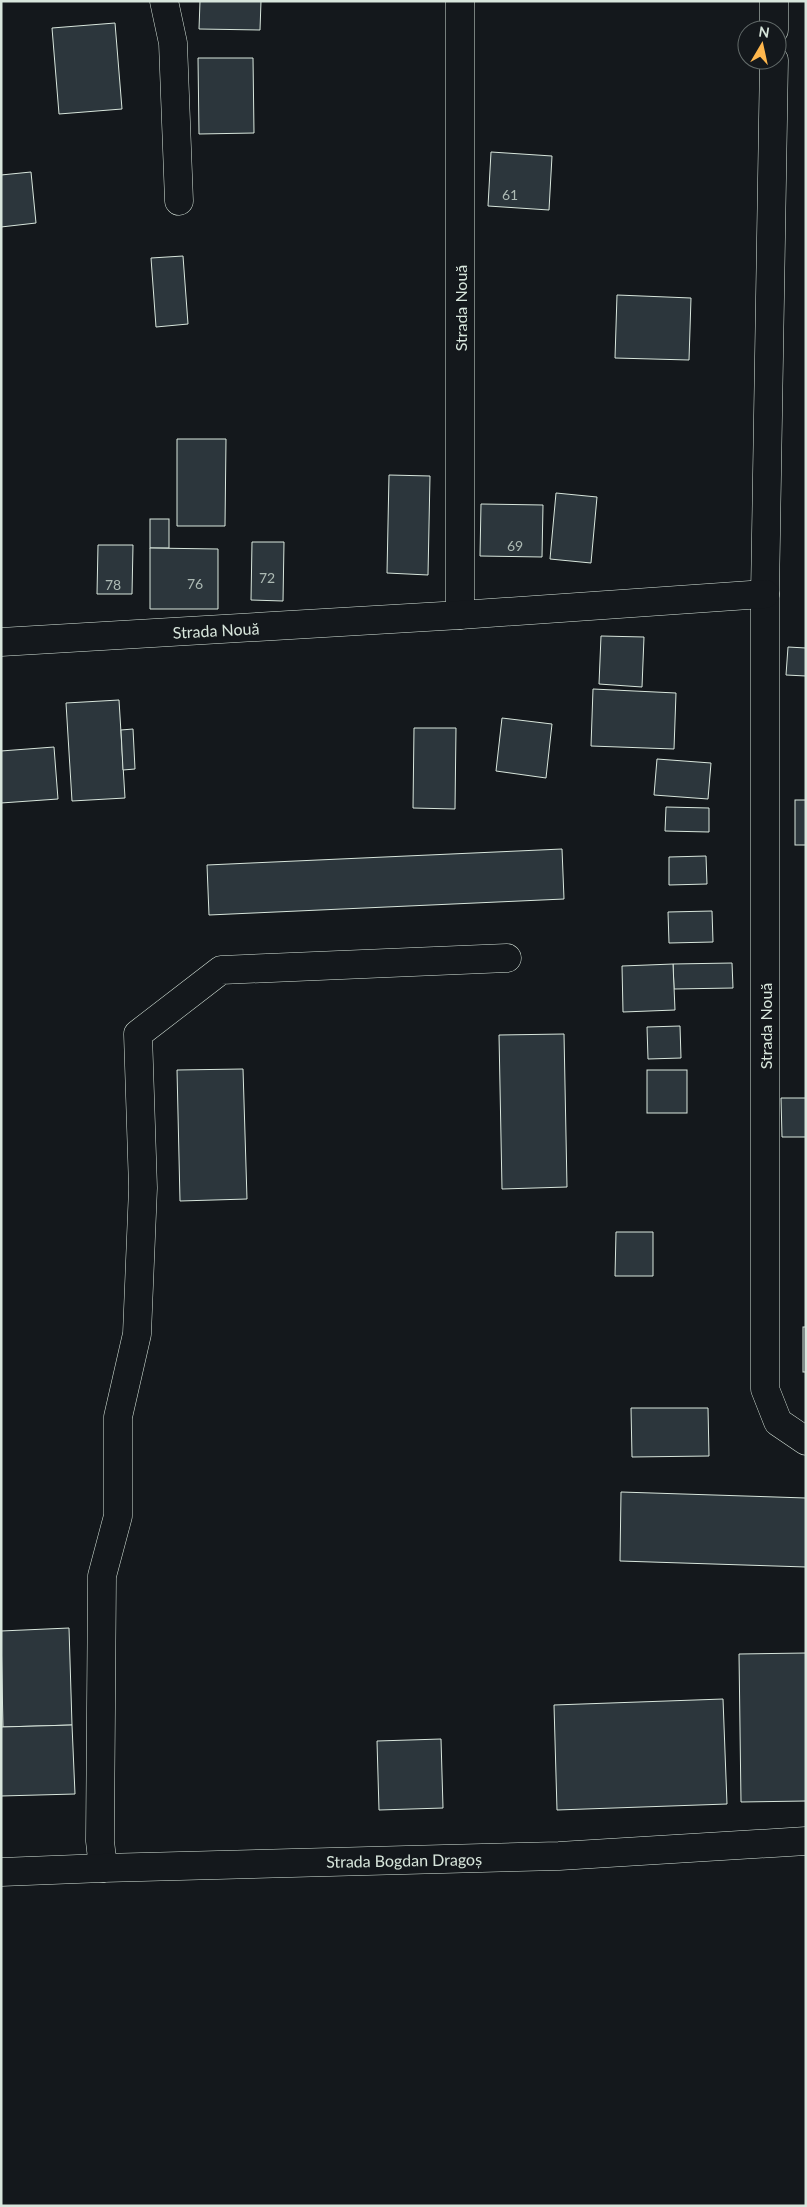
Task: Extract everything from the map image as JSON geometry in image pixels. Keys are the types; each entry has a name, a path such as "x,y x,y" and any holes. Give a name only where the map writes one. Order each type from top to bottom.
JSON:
{"street":[{"path":"164,1 173,43 179,201"},
{"name":"Strada Nouă","path":"460,1 460,615"},
{"path":"774,1 774,20"},
{"name":"Strada Nouă","path":"774,70 765,594 765,1390 778,1422 806,1441"},
{"name":"Strada Nouă","path":"1,642 460,615 765,594"},
{"path":"103,1868 100,1841 102,1576 118,1516 118,1417 136,1334 143,1188 138,1034 221,970 507,958"},
{"name":"Strada Bogdan Dragoș","path":"1,1872 559,1856 806,1841"}],"building":[{"path":"200,1 261,1 260,30 199,29"},
{"path":"115,23 122,109 59,114 52,28"},
{"path":"198,58 253,58 254,133 199,134"},
{"path":"491,152 552,156 549,210 488,206"},
{"path":"31,172 36,223 1,227 1,175"},
{"path":"183,256 188,324 156,327 151,258"},
{"path":"617,295 691,298 689,360 615,358"},
{"path":"177,439 226,439 225,526 177,526"},
{"path":"389,475 430,476 428,575 387,573"},
{"path":"556,493 597,497 591,563 550,559"},
{"path":"481,504 543,505 542,557 480,556"},
{"path":"150,519 169,519 169,548 150,548"},
{"path":"252,542 284,542 283,601 251,600"},
{"path":"98,545 133,545 132,594 97,594"},
{"path":"150,548 218,549 218,609 150,609"},
{"path":"601,636 644,637 642,687 599,684"},
{"path":"788,647 806,648 806,676 786,675"},
{"path":"593,689 676,693 674,749 591,746"},
{"path":"119,700 125,798 72,801 66,703"},
{"path":"502,718 552,724 546,778 496,771"},
{"path":"414,728 456,728 455,809 413,808"},
{"path":"133,729 135,769 123,770 121,730"},
{"path":"54,747 58,799 1,803 1,751"},
{"path":"657,759 711,763 708,799 654,795"},
{"path":"795,800 806,800 806,845 795,845"},
{"path":"666,807 709,808 709,832 665,831"},
{"path":"562,849 564,899 209,915 207,865"},
{"path":"706,856 707,884 669,885 669,857"},
{"path":"712,911 713,942 669,943 668,912"},
{"path":"732,963 733,988 674,989 673,964"},
{"path":"673,964 675,1010 623,1012 622,966"},
{"path":"680,1026 681,1058 648,1059 647,1027"},
{"path":"564,1034 567,1187 502,1189 499,1035"},
{"path":"243,1069 247,1199 180,1201 177,1070"},
{"path":"647,1070 687,1070 687,1113 647,1113"},
{"path":"781,1098 806,1098 806,1137 782,1137"},
{"path":"616,1232 653,1232 653,1276 615,1276"},
{"path":"803,1327 806,1327 806,1372 803,1372"},
{"path":"631,1408 708,1408 709,1456 632,1457"},
{"path":"621,1492 806,1498 806,1567 620,1561"},
{"path":"69,1628 72,1725 3,1727 1,1631"},
{"path":"806,1653 806,1801 741,1802 739,1654"},
{"path":"723,1699 727,1804 557,1810 554,1705"},
{"path":"72,1725 75,1794 1,1796 1,1727"},
{"path":"441,1739 443,1808 379,1810 377,1741"}]}
